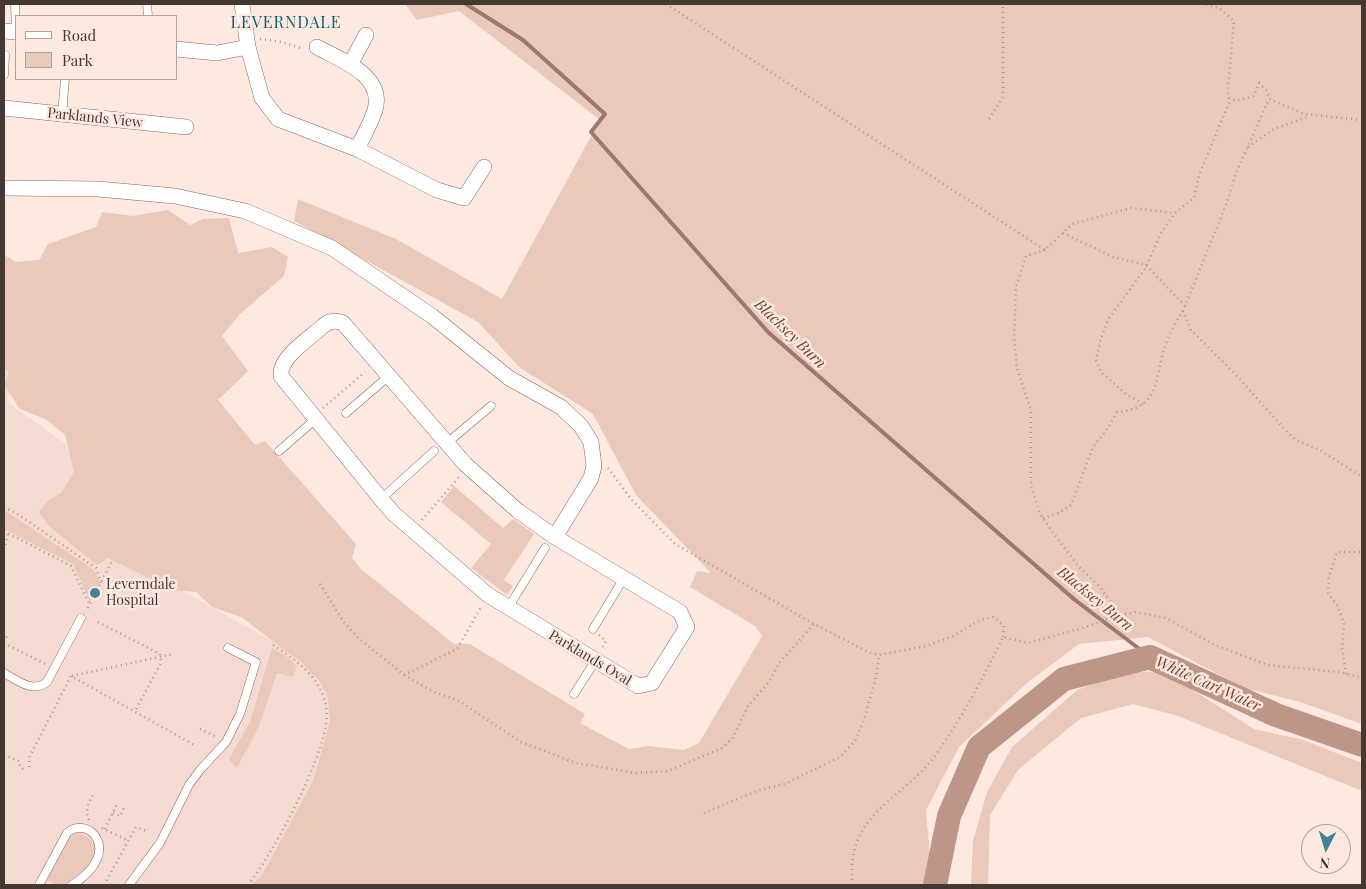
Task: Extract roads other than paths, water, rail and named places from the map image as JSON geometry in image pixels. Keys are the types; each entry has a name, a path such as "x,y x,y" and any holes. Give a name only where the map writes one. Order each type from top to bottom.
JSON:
{"street":[{"path":"242,4 247,42 262,98 272,114 285,123 319,133 357,149 467,204 484,167"},
{"path":"350,65 366,35"},
{"path":"178,49 217,54 247,42"},
{"path":"316,47 350,65 368,78 376,96 375,111 357,149"},
{"name":"Parklands View","path":"4,108 186,127"},
{"path":"4,188 98,190 175,196 245,211 332,248 432,316 510,378 561,407 581,426 591,442 594,466 591,478 555,537"},
{"name":"Parklands Oval","path":"329,322 343,323 468,467 518,511 555,537 680,612 686,627 652,683 646,686 638,686 488,595 413,530 381,499 316,417 285,382 280,368 285,361 329,322"}],"lane":[{"path":"4,75 5,55"},
{"path":"62,115 65,80"},
{"path":"346,413 390,375"},
{"path":"447,443 491,406"},
{"path":"279,451 316,417"},
{"path":"381,499 434,451"},
{"path":"508,608 545,548"},
{"path":"593,630 624,578"},
{"path":"4,673 32,687 40,687 47,682 81,618"},
{"path":"129,885 160,842 189,785 226,742 240,714 256,662 228,648"},
{"path":"574,694 596,660"},
{"path":"39,885 67,833 71,829 82,828 98,838 101,846 100,855 93,870 72,885"}],"waterway":[{"name":"Blacksey Burn","path":"466,4 523,40 605,114 591,132 768,332 1075,600 1150,657"},
{"name":"White Cart Water","path":"935,885 949,816 979,747 1064,679 1150,657 1276,715 1362,745"}],"place":[{"name":"Leverndale Hospital","path":"95,593"}],"district":[{"name":"LEVERNDALE","path":"286,23"}]}
